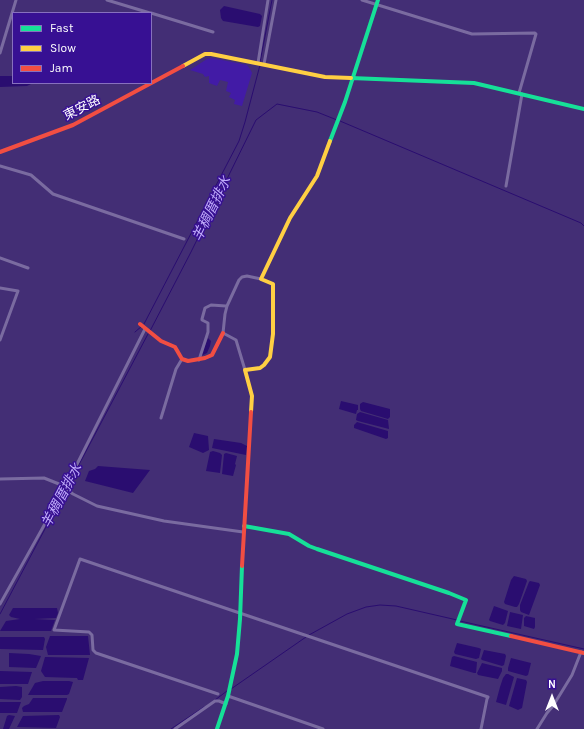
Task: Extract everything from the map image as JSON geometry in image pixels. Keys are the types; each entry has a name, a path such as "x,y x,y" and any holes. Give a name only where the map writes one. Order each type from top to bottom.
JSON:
{"street":[{"path":"0,53 1,45 16,0"},
{"path":"107,0 148,12"},
{"path":"261,63 268,0"},
{"path":"261,63 276,0"},
{"path":"362,0 377,2 472,34 536,34 521,94 506,186"},
{"path":"261,279 290,218 309,191 317,176 339,117 377,2"},
{"path":"152,13 213,32"},
{"name":"東安路","path":"152,83 205,54 211,54 325,77 466,82 584,109"},
{"name":"東安路","path":"0,152 73,125 149,84"},
{"path":"0,166 31,175 53,194 184,239"},
{"path":"0,258 28,268"},
{"path":"140,324 161,341 175,347 182,359 188,361 199,360 212,355 223,334 226,306 242,276 261,279 273,284 273,334 270,357 260,368 245,370"},
{"path":"0,288 18,291 0,340"},
{"path":"199,360 208,332 208,323 202,320 205,308 211,306 226,306"},
{"path":"0,604 65,489 145,329"},
{"path":"217,729 229,694 237,654 241,613 244,526 252,396 236,340 223,334"},
{"path":"161,418 176,369 182,359"},
{"path":"0,479 44,478 59,484 65,489 97,506 138,516 244,532"},
{"path":"244,526 289,534 317,549 466,600 457,624 582,653 572,675 537,729"},
{"path":"218,694 96,653 93,650 92,635 89,632 54,630 80,559 488,697 480,729"},
{"path":"229,694 323,729"},
{"path":"175,729 215,701 226,704"}],"shaded area":[{"path":"224,6 260,14 262,16 260,26 258,27 223,21 220,10"},
{"path":"212,58 247,65 250,69 252,73 242,106 234,104 235,100 229,97 231,93 226,91 228,82 220,80 217,86 209,83 209,76 205,77 203,74 190,70 207,59"},
{"path":"0,76 12,76 12,84 31,84 27,86 0,87"},
{"path":"208,338 211,341 210,346 207,353 201,356"},
{"path":"341,401 358,405 356,414 339,409"},
{"path":"363,402 390,409 390,417 388,419 361,411 360,404"},
{"path":"360,412 388,420 389,429 356,420 357,414"},
{"path":"357,422 388,431 388,438 386,439 354,428 354,425"},
{"path":"194,433 208,436 209,450 203,453 189,447"},
{"path":"214,439 241,443 247,446 246,455 212,448"},
{"path":"213,451 222,455 220,473 206,471 210,452"},
{"path":"226,453 237,456 233,476 222,474 224,454"},
{"path":"98,466 150,470 133,493 85,481 89,471"},
{"path":"514,576 526,579 527,581 517,607 505,604 504,602 511,580"},
{"path":"530,581 539,583 540,585 529,615 521,612 520,605"},
{"path":"494,606 508,611 505,623 503,625 489,620"},
{"path":"13,608 57,608 58,613 56,618 34,619 55,620 51,631 0,631 6,621 20,619 9,615"},
{"path":"510,612 523,615 521,629 507,626"},
{"path":"526,616 535,618 534,629 524,626 524,618"},
{"path":"50,636 88,636 90,655 48,655 46,647"},
{"path":"0,637 44,637 45,639 43,650 0,649"},
{"path":"457,643 481,649 479,658 476,659 455,654 454,652"},
{"path":"484,650 505,654 504,665 502,666 482,660"},
{"path":"9,653 41,656 36,668 9,667"},
{"path":"454,656 477,662 476,673 450,666 452,657"},
{"path":"45,657 89,658 83,680 78,680 77,678 45,677 41,671"},
{"path":"511,658 531,663 528,675 526,676 508,671"},
{"path":"482,663 502,668 498,679 478,675 477,673"},
{"path":"0,671 32,672 28,684 0,684"},
{"path":"506,674 514,677 506,705 496,702 503,678"},
{"path":"517,678 526,680 527,682 522,708 518,710 509,706"},
{"path":"43,681 73,682 69,694 67,695 28,695 35,683"},
{"path":"0,687 22,687 22,697 20,700 0,699"},
{"path":"33,698 67,699 62,712 23,712 22,708 29,704"},
{"path":"0,702 21,702 17,713 0,713"},
{"path":"59,715 60,717 56,728 17,727 23,716"},
{"path":"7,716 15,716 9,729 3,729"}],"waterway":[{"path":"260,62 272,0"},
{"path":"144,324 239,141 260,65"},
{"name":"羊稠厝排水","path":"150,331 256,120 277,104 317,112 337,120"},
{"name":"羊稠厝排水","path":"340,121 581,223 584,226"},
{"path":"135,332 142,326"},
{"name":"羊稠厝排水","path":"0,614 148,334"},
{"path":"309,635 347,614 366,607 380,605 396,606 457,620"},
{"path":"460,621 584,649"},
{"path":"231,689 306,637"},
{"path":"215,700 227,691"},
{"path":"171,729 204,707"}],"traffic: fast":[{"path":"330,141 345,102 378,0"},
{"path":"351,78 474,83 584,109"},
{"path":"244,526 289,534 317,549 466,600 457,624 511,636"},
{"path":"217,729 228,696 237,654 242,566"}],"traffic: slow":[{"path":"183,66 205,54 211,54 325,77 351,78"},
{"path":"251,412 252,396 245,370 260,368 264,365 270,357 273,334 273,284 261,279 290,218 317,176 330,141"}],"traffic: jam":[{"path":"152,83 183,66"},
{"path":"0,152 73,125 149,84"},
{"path":"140,324 161,341 175,347 182,359 188,361 205,358 212,355 223,333"},
{"path":"242,566 251,412"},
{"path":"511,636 584,653"}]}
